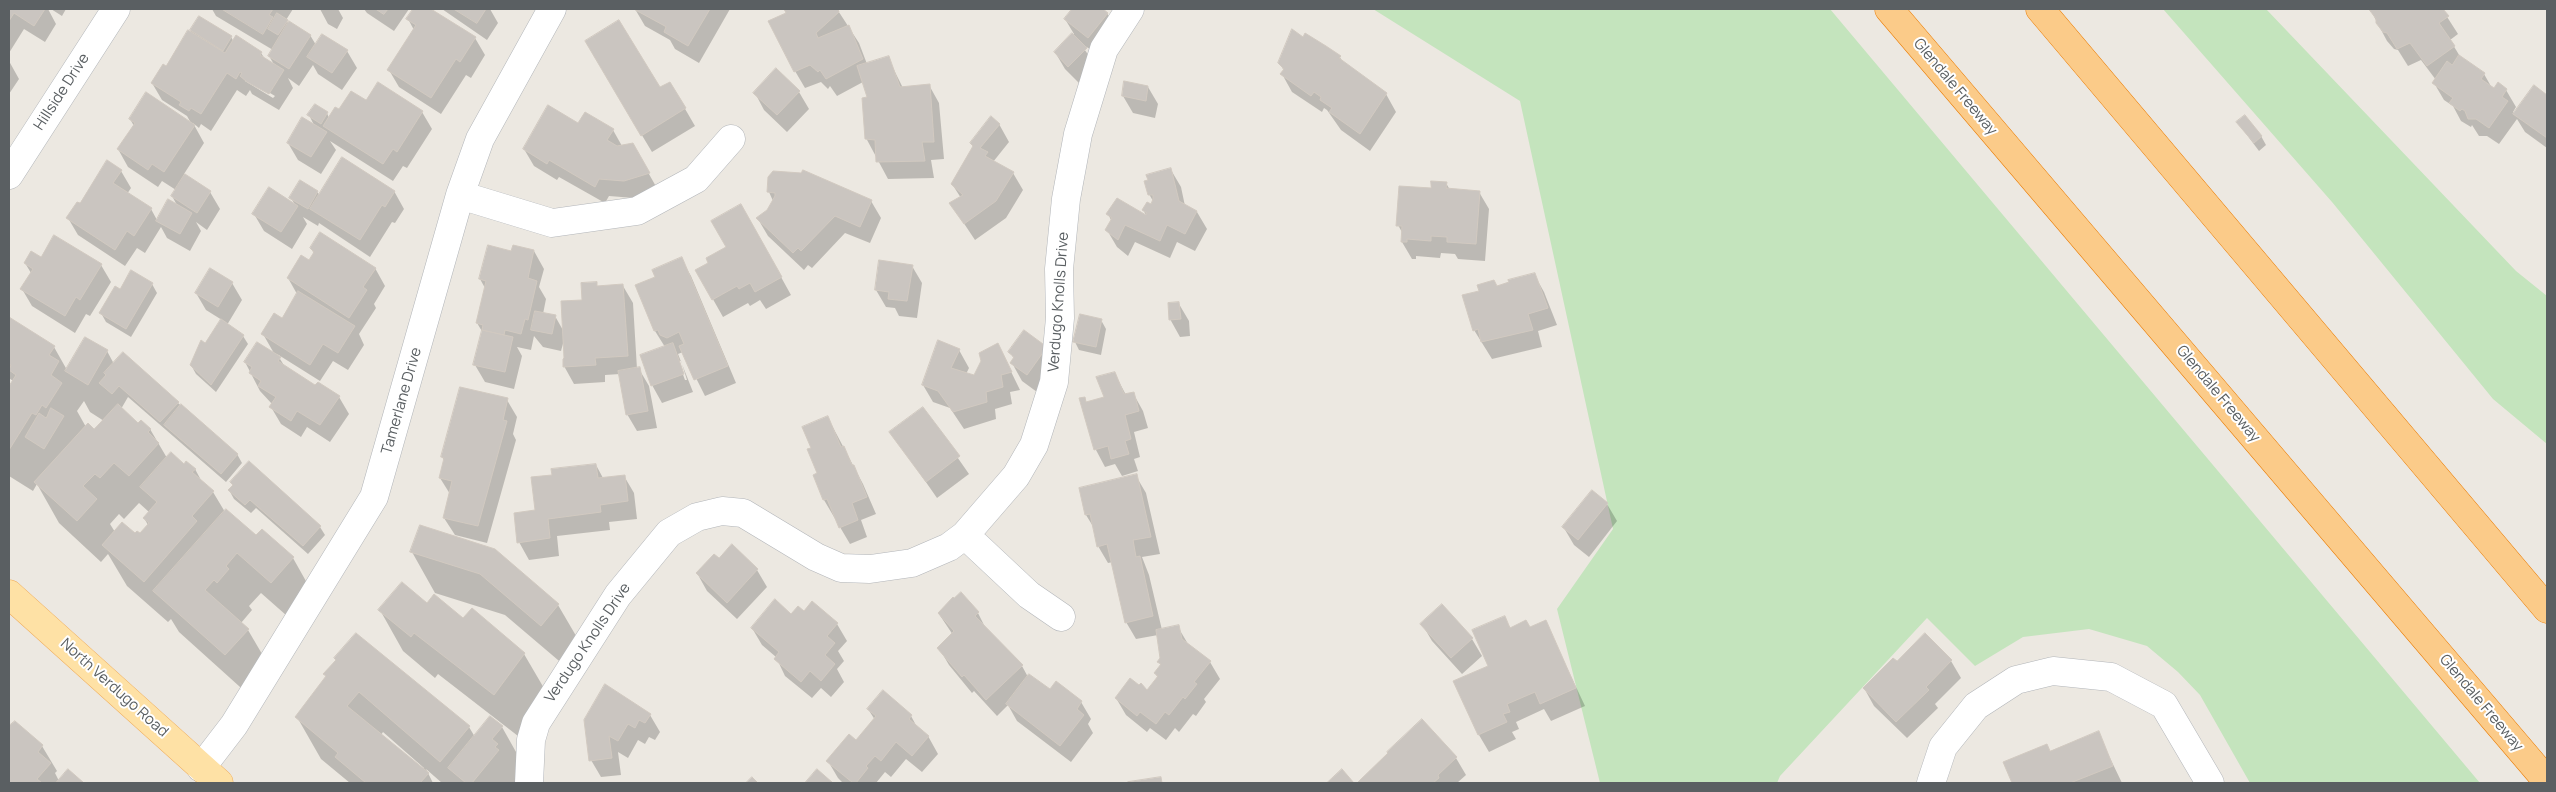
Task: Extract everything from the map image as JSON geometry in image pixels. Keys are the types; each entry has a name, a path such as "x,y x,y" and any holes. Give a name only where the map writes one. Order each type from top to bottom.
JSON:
{"highway":[{"name":"Glendale Freeway","path":"1889,9 2546,779"},
{"path":"2040,9 2547,609"}],"main road":[{"name":"North Verdugo Road","path":"9,594 210,776"}],"street":[{"name":"Hillside Drive","path":"9,175 116,9"},
{"name":"Tamerlane Drive","path":"210,776 234,725 374,496 460,195 480,140 552,9"},
{"name":"Verdugo Knolls Drive","path":"528,783 531,740 536,722 618,595 669,533 697,517 722,511 743,513 816,557 841,568 870,569 912,563 949,547 965,535 1016,476 1034,445 1054,382 1060,318 1059,268 1066,199 1078,134 1104,49 1130,9"},
{"path":"460,195 552,223 637,211 696,179 731,139"},
{"path":"965,535 1029,595 1061,617"},
{"path":"1931,783 1943,747 1976,706 2016,680 2053,671 2112,677 2164,705 2210,783"}],"green space":[{"path":"1373,9 1830,9 2480,783 2250,783 2200,695 2178,672 2147,646 2089,629 2023,637 1975,666 1927,618 1780,776 1777,783 1600,783 1557,609 1613,529 1520,101"},
{"path":"2163,9 2266,9 2516,271 2547,296 2547,444 2493,399 2332,202"}],"building":[{"path":"9,9 45,9 34,26 14,13 9,21"},
{"path":"222,9 273,9 269,15 273,17 263,34"},
{"path":"376,9 388,9 384,14"},
{"path":"413,9 431,9 476,37 460,62 456,59 431,98 387,70 416,25 406,19"},
{"path":"454,9 486,9 477,23"},
{"path":"634,9 710,9 688,46 664,32 666,27"},
{"path":"784,9 838,9 839,12 816,33 818,38 849,25 863,59 826,79 820,70 818,72 810,65 794,72 768,21 786,13"},
{"path":"1072,9 1103,9 1108,13 1088,38 1064,19"},
{"path":"2369,9 2443,9 2449,16 2439,23 2455,46 2427,66 2410,43 2397,49 2387,33 2383,32 2376,23 2376,19"},
{"path":"277,13 288,20 278,35 268,29"},
{"path":"199,16 232,36 223,51 190,30"},
{"path":"619,20 660,87 670,82 686,108 641,136 585,41"},
{"path":"289,21 311,35 289,69 268,56"},
{"path":"1292,29 1303,37 1305,33 1341,56 1339,58 1387,93 1360,134 1329,112 1332,108 1320,100 1321,97 1314,92 1311,96 1280,74 1284,69 1278,63"},
{"path":"188,30 225,53 236,35 262,52 260,55 284,70 269,94 247,82 240,76 242,73 240,72 236,79 227,73 201,114 191,108 189,111 179,105 181,102 151,83 163,64 166,66"},
{"path":"1072,33 1087,48 1068,67 1054,52"},
{"path":"322,34 348,50 332,73 307,57"},
{"path":"2459,55 2485,73 2481,79 2494,88 2498,82 2507,89 2502,97 2508,101 2489,128 2476,119 2468,119 2465,111 2462,109 2460,111 2449,103 2453,98 2432,83 2447,61 2452,65"},
{"path":"889,56 900,87 930,84 934,142 922,142 925,161 876,162 875,140 865,139 862,98 867,97 857,66"},
{"path":"776,68 800,91 777,115 753,93"},
{"path":"1124,81 1148,86 1146,101 1122,96"},
{"path":"378,82 423,111 397,152 393,149 383,164 323,126 335,107 339,109 351,91 366,100"},
{"path":"2534,85 2547,95 2547,138 2513,114"},
{"path":"146,92 195,125 164,172 152,164 148,170 117,149 135,123 129,119"},
{"path":"315,104 328,112 321,124 307,115"},
{"path":"548,105 578,123 585,112 614,129 607,140 617,146 633,143 650,173 624,181 599,179 595,187 549,160 547,164 523,149"},
{"path":"2245,115 2262,136 2254,143 2236,122"},
{"path":"991,116 1000,124 980,148 988,152 985,156 1014,172 996,201 964,224 949,203 963,195 951,184 973,146 970,143"},
{"path":"302,117 327,132 311,157 287,143"},
{"path":"342,157 395,191 385,207 382,205 360,240 310,209"},
{"path":"107,160 122,170 113,183 152,208 134,236 127,231 115,250 66,218 77,202 80,203"},
{"path":"1171,168 1179,201 1197,211 1185,234 1167,225 1160,241 1125,225 1118,240 1105,230 1112,218 1106,214 1117,198 1146,215 1147,213 1142,210 1147,202 1151,204 1153,195 1148,195 1144,181 1148,180 1146,175"},
{"path":"803,170 872,200 860,227 835,216 801,251 798,248 793,253 756,218 767,210 775,196 775,193 767,192 768,177 773,171 801,173"},
{"path":"185,174 211,191 197,213 171,196"},
{"path":"300,180 318,191 308,209 289,198"},
{"path":"1431,181 1447,182 1446,188 1480,191 1476,244 1447,242 1447,237 1431,236 1431,241 1407,239 1407,242 1401,242 1402,226 1396,226 1399,186 1431,188"},
{"path":"269,187 298,206 281,232 252,214"},
{"path":"168,199 192,213 180,234 156,221"},
{"path":"741,204 782,277 755,292 750,283 739,289 737,286 712,300 695,270 708,263 706,258 726,247 711,221"},
{"path":"320,232 376,268 363,287 367,290 349,318 287,278 301,255 309,260 314,252 310,248"},
{"path":"54,235 102,264 80,300 76,297 65,316 20,289 33,269 24,263 31,251 41,257"},
{"path":"488,245 511,251 513,245 534,250 528,278 537,281 528,320 525,319 521,334 505,330 504,335 482,330 483,325 476,323 486,281 479,279"},
{"path":"682,257 728,366 694,380 679,346 684,344 679,332 667,338 660,335 658,330 654,331 635,285 655,277 652,270"},
{"path":"879,260 913,265 907,301 888,299 889,292 875,290"},
{"path":"210,268 233,282 218,307 195,293"},
{"path":"131,270 153,283 126,329 99,313 115,286 120,289"},
{"path":"1535,273 1548,308 1528,314 1533,330 1481,342 1478,329 1473,331 1462,295 1479,291 1477,285 1494,280 1497,286 1509,282 1508,280"},
{"path":"597,282 597,286 623,284 628,356 595,358 596,365 563,367 561,301 582,300 581,283"},
{"path":"298,291 355,326 338,353 323,344 310,365 261,334 274,313 282,318"},
{"path":"1179,302 1181,319 1169,320 1168,303"},
{"path":"535,311 556,315 552,334 531,330"},
{"path":"1080,314 1102,319 1096,347 1073,342"},
{"path":"9,317 55,346 49,355 59,361 51,375 62,383 46,408 42,405 36,415 32,413 9,450 9,386 16,375 9,370 11,365 9,364"},
{"path":"221,319 244,335 211,385 190,365 201,340 205,343"},
{"path":"482,330 513,337 505,372 473,365"},
{"path":"1024,330 1047,347 1027,375 1010,363 1014,357 1008,352"},
{"path":"85,337 108,350 88,385 65,371"},
{"path":"938,340 960,349 951,368 974,375 981,361 979,353 998,343 1012,372 1001,375 1003,387 986,392 987,402 953,412 938,391 922,385"},
{"path":"257,342 281,357 278,361 315,385 318,382 340,396 320,425 297,411 291,421 269,407 276,397 258,386 261,381 249,373 252,367 244,362"},
{"path":"673,343 684,374 651,386 640,355"},
{"path":"123,352 179,402 160,422 119,386 112,394 99,383 106,375 104,373"},
{"path":"640,367 648,411 626,415 618,371"},
{"path":"1115,372 1124,394 1134,392 1139,411 1125,415 1131,439 1125,441 1129,454 1111,459 1108,446 1094,450 1079,398 1085,397 1086,402 1104,397 1096,377"},
{"path":"460,387 508,398 503,420 507,421 478,526 443,518 452,481 439,478 444,458 441,457"},
{"path":"118,404 138,423 141,420 151,429 148,432 159,443 129,476 114,463 100,478 95,474 83,486 97,499 77,521 34,482 88,423 94,429"},
{"path":"181,404 238,454 221,474 164,425"},
{"path":"923,407 960,456 926,482 889,432"},
{"path":"51,408 64,416 44,449 25,437 39,413 46,418"},
{"path":"828,416 841,447 844,446 852,465 854,465 867,497 852,503 858,520 839,528 827,499 823,500 813,475 817,473 807,449 811,448 802,427"},
{"path":"171,452 184,464 186,461 196,469 192,472 214,491 192,516 197,521 144,582 102,545 122,522 135,533 137,531 140,533 149,523 143,518 157,502 140,487"},
{"path":"249,461 321,526 303,546 250,500 245,505 228,490 233,485 230,482"},
{"path":"596,464 598,478 625,475 628,501 600,505 601,512 548,519 550,538 517,543 514,513 535,510 531,477 552,475 551,469"},
{"path":"1137,474 1151,537 1133,540 1136,557 1140,556 1153,616 1125,623 1107,544 1097,547 1090,514 1085,515 1079,488"},
{"path":"1592,490 1608,503 1578,540 1562,527"},
{"path":"226,509 256,535 262,529 294,557 271,583 237,553 226,566 229,569 217,583 214,580 205,590 249,629 225,655 153,591"},
{"path":"420,525 495,549 559,604 541,626 480,574 410,552"},
{"path":"732,544 758,569 727,603 696,573 714,554 719,558"},
{"path":"402,582 427,603 434,594 463,618 472,608 525,653 494,695 414,633 411,637 378,610"},
{"path":"961,592 979,612 975,616 1023,665 986,700 964,675 962,677 937,648 954,631 938,613 953,597"},
{"path":"775,599 791,614 798,606 804,611 812,601 838,623 827,636 835,643 825,655 835,664 821,681 810,671 801,682 774,659 779,652 751,628"},
{"path":"1442,604 1473,638 1451,658 1420,624"},
{"path":"1505,616 1510,628 1526,620 1530,627 1546,620 1576,688 1540,704 1535,692 1507,704 1510,712 1503,714 1507,722 1478,735 1453,681 1488,666 1472,630"},
{"path":"1179,625 1182,639 1211,661 1194,682 1197,684 1185,699 1183,697 1169,715 1165,712 1156,724 1140,712 1137,716 1115,698 1130,678 1139,685 1141,683 1147,690 1158,676 1154,673 1161,664 1157,662 1160,658 1156,630"},
{"path":"356,633 470,726 440,762 359,692 347,706 429,773 420,783 366,783 335,757 338,753 295,717 326,676 323,674 336,660 334,658"},
{"path":"1925,633 1952,660 1926,687 1929,690 1896,722 1863,688 1893,658 1897,661"},
{"path":"1029,674 1050,689 1056,681 1082,701 1077,709 1084,715 1060,746 1006,704"},
{"path":"605,684 651,714 645,723 639,720 635,728 628,724 618,741 609,736 612,758 589,761 584,720"},
{"path":"883,690 912,715 909,719 929,736 912,756 896,742 881,761 875,756 866,766 868,768 856,783 853,783 826,761 849,734 856,740 876,716 867,709"},
{"path":"490,716 503,726 492,739 498,744 495,747 499,750 472,783 466,783 448,768"},
{"path":"1422,719 1457,757 1438,775 1439,778 1433,783 1358,782 1387,752"},
{"path":"15,721 43,745 38,752 51,763 37,779 42,783 9,783 9,726"},
{"path":"2099,731 2113,766 2070,783 2012,783 2003,762 2047,744 2050,751"},
{"path":"68,769 84,783 56,783"},
{"path":"817,769 833,783 805,783"},
{"path":"1342,769 1354,783 1327,783"},
{"path":"752,777 758,783 746,783"},
{"path":"1161,777 1162,783 1128,782"}]}
